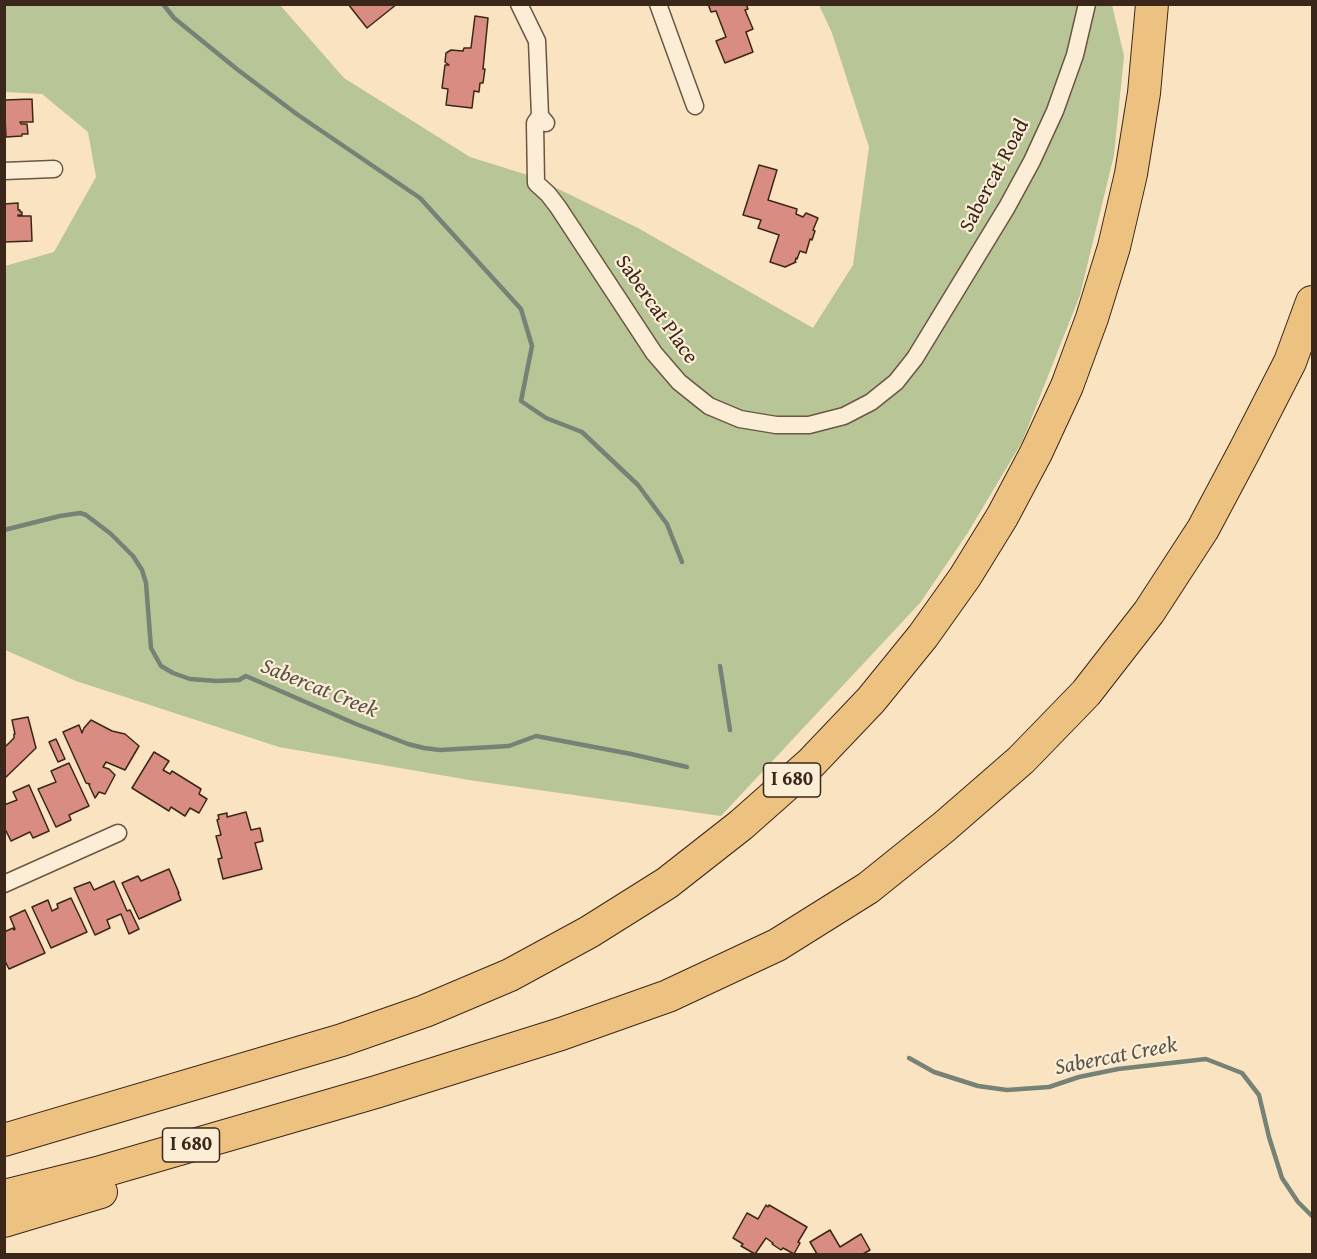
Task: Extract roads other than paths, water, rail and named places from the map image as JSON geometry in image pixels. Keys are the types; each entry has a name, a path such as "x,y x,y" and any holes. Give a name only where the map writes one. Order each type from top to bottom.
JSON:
{"highway":[{"name":"I 680","path":"4,1140 342,1040 425,1011 510,975 589,932 667,883 741,825 811,763 871,700 923,636 965,577 1002,517 1036,453 1067,386 1092,318 1114,247 1131,174 1144,93 1152,4"},
{"name":"I 680","path":"4,1196 97,1173 376,1092 561,1034 668,996 777,945 868,888 944,827 1021,760 1086,693 1149,612 1203,529 1245,450 1290,362 1312,302"},
{"path":"4,1221 161,1174 376,1092"}],"street":[{"name":"Sabercat Place","path":"519,4 537,41 540,116 546,123 540,186 558,207 654,352 679,382 709,406 740,419 776,425 809,425 844,416 871,402 896,382 915,358"},
{"path":"658,4 695,106"},
{"name":"Sabercat Road","path":"915,358 1007,207 1032,160 1055,111 1075,55 1087,4"},
{"path":"4,171 54,169"},
{"path":"4,884 118,833"}],"waterway":[{"path":"163,4 174,18 238,70 298,115 420,198 521,309 532,346 521,401 546,418 582,432 638,485 667,524 682,562"},
{"name":"Sabercat Creek","path":"4,530 80,513 111,534 133,556 142,570 146,583 151,648 161,666 190,679 239,680 246,676 356,724 424,748 440,750 509,746 536,736 687,767"},
{"path":"720,666 730,730"},
{"name":"Sabercat Creek","path":"909,1058 934,1072 978,1086 1007,1090 1049,1087 1079,1077 1118,1069 1206,1059 1242,1073 1259,1095 1282,1178 1298,1202 1312,1216"}]}
